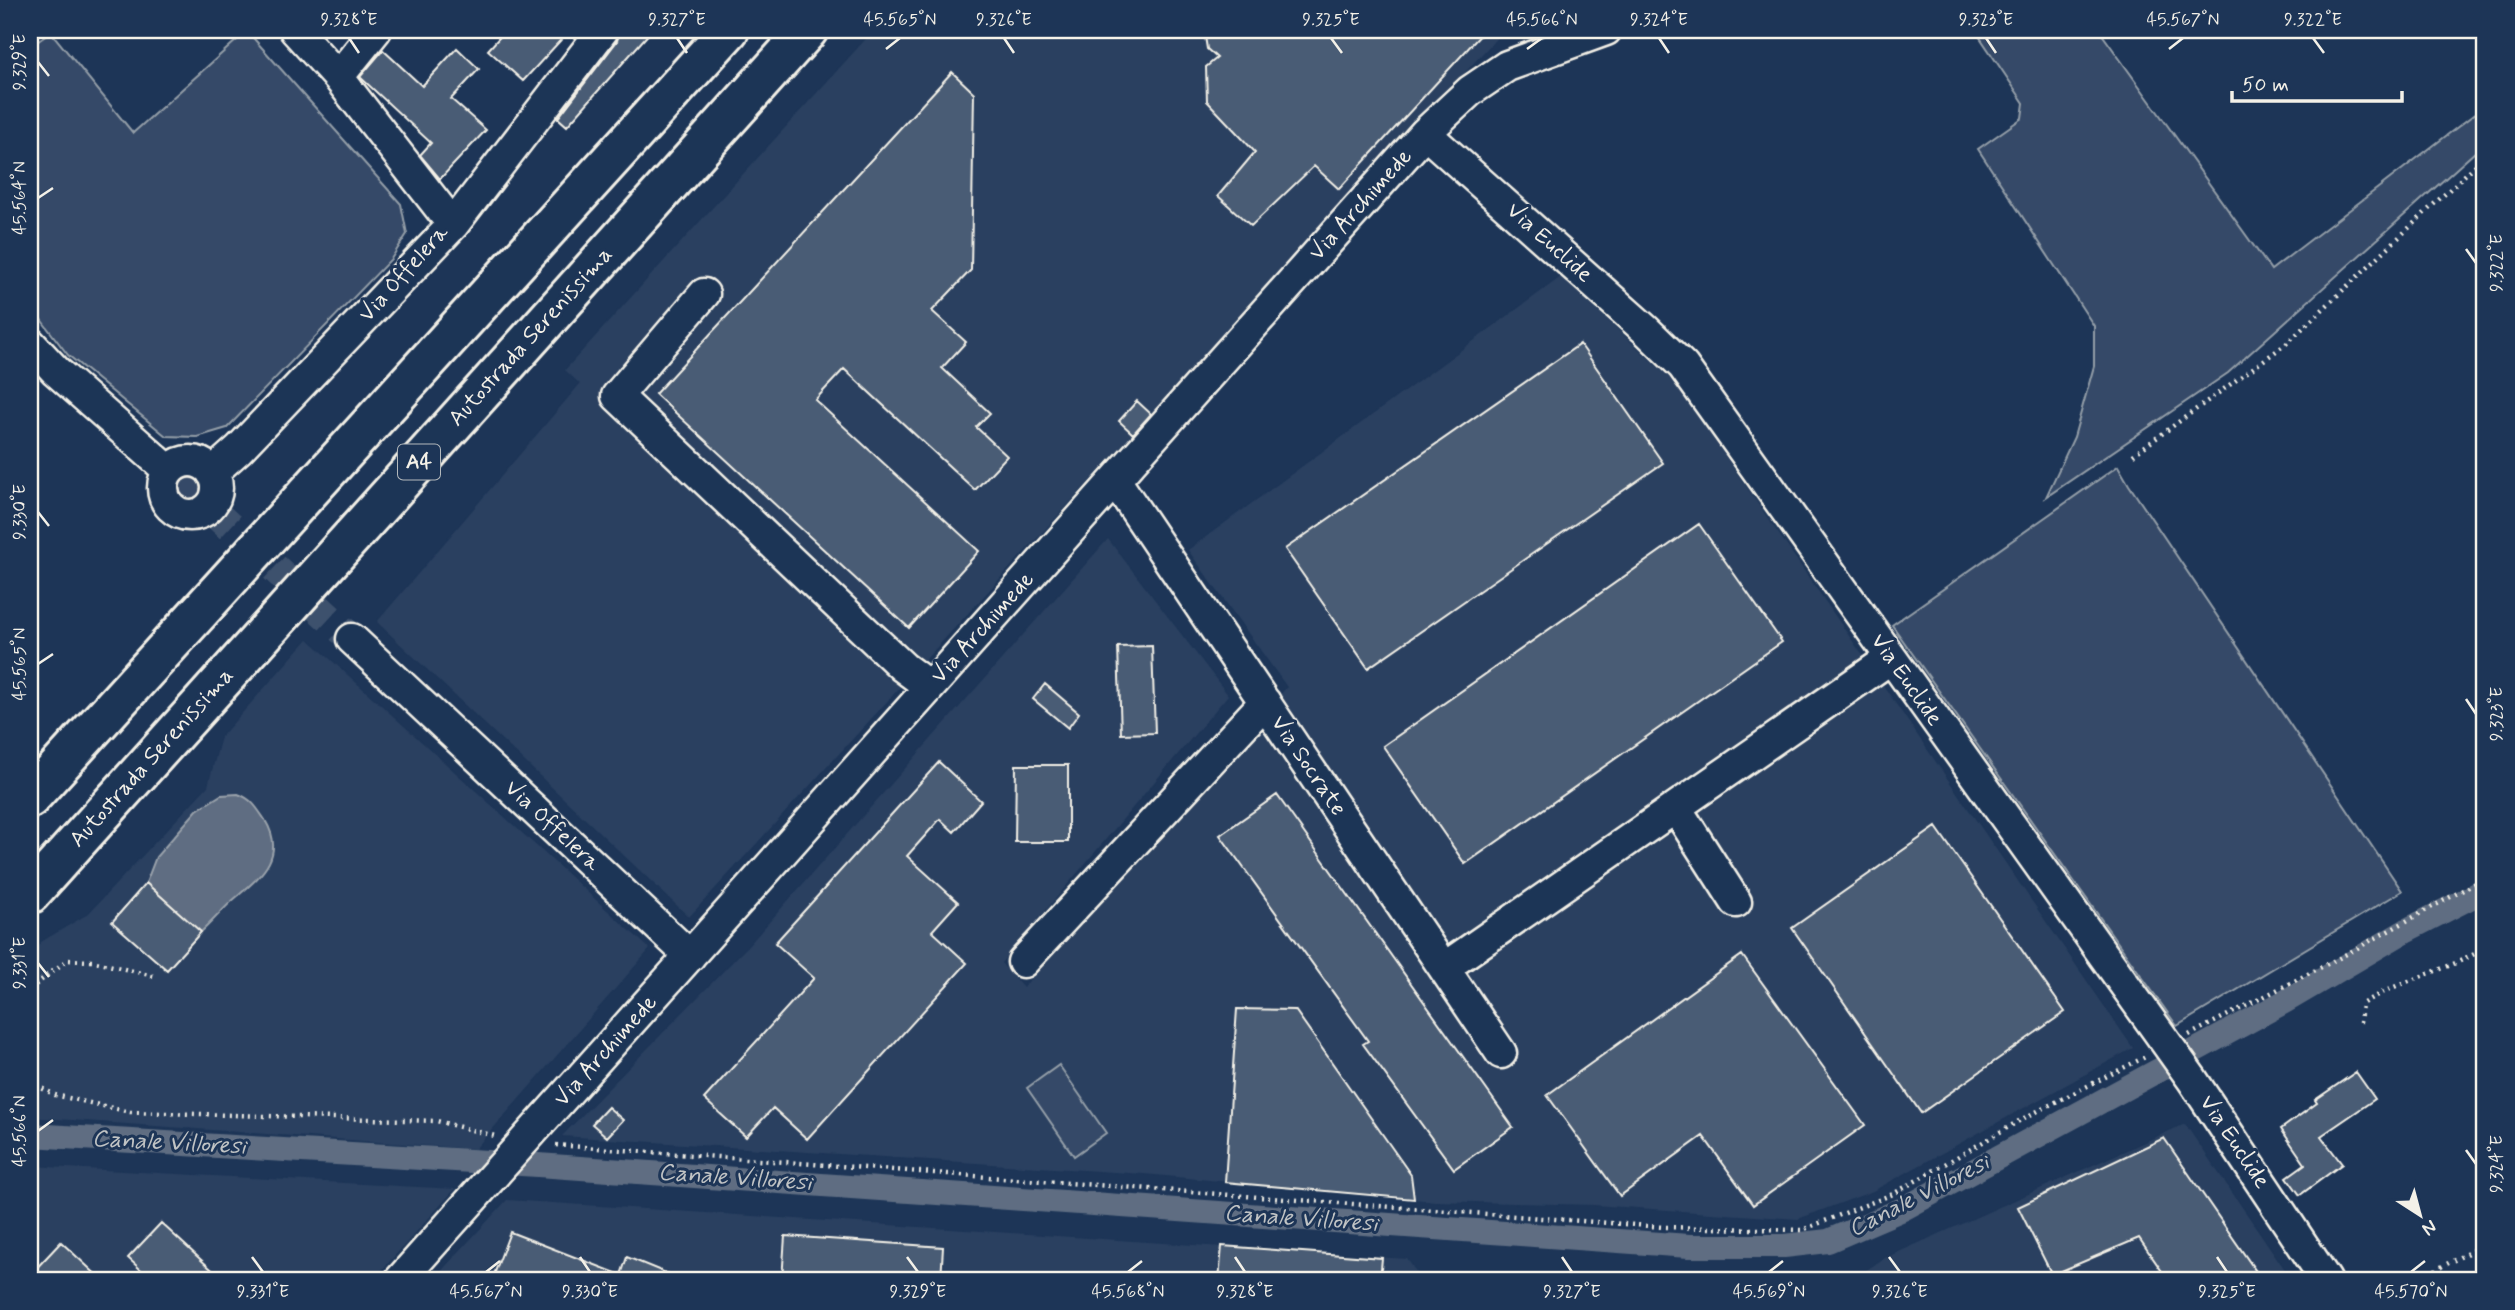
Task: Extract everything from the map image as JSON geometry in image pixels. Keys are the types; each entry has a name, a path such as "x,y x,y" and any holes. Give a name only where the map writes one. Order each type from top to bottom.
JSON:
{"highway":[{"path":"30,798 729,30"},
{"name":"Autostrada Serenissima","path":"30,894 808,30"}],"street":[{"name":"Via Offelera","path":"212,473 239,449 453,225 338,77 295,30"},
{"path":"338,77 376,30"},
{"path":"453,225 603,30"},
{"name":"Via Archimede","path":"400,1280 1425,133 1470,90 1507,66 1606,30"},
{"name":"Via Euclide","path":"1425,133 1683,366 2192,1079 2326,1280"},
{"path":"704,294 617,396 903,667 930,687"},
{"path":"30,343 56,371 169,471"},
{"path":"191,461 199,463 212,473 217,487 213,502 201,513 192,515 175,511 169,505 163,488 169,471 191,461"},
{"name":"Via Socrate","path":"1115,480 1501,1053"},
{"name":"Via Offelera","path":"352,639 690,956"},
{"path":"1444,968 1891,659"},
{"path":"1023,962 1265,702"},
{"path":"1676,808 1736,902"}],"path":[{"path":"2133,455 2286,344 2485,156"},
{"path":"30,1082 55,1095 130,1112 437,1121 519,1148 1663,1227 1802,1230 1893,1194 2026,1117 2341,957 2485,878"},
{"path":"2360,1023 2362,1004 2383,990 2468,959 2485,948"},
{"path":"30,989 67,960 92,961 157,977"},
{"path":"2416,1280 2485,1244"}],"shaded area":[{"path":"874,30 1504,30 689,917 377,622 580,384 565,370"},
{"path":"1975,30 2099,30 2271,270 2485,106 2485,143 2228,373 2046,497 2074,437 2094,366 2094,326 1978,149 2022,118 2024,103"},
{"path":"247,31 401,204 407,234 391,259 227,428 197,437 166,436 68,355 30,305 30,47 51,32 133,133"},
{"path":"1561,277 1674,382 2133,1048 1873,1191 1798,1219 1594,1205 1435,1201 1144,1174 562,1136 749,945 1108,539 1228,695 1001,963 1023,988 1287,687 1188,550"},
{"path":"2118,466 2402,891 2177,1026 1892,625"},
{"path":"190,478 199,482 203,491 199,500 190,504 181,500 177,491 181,482"},
{"path":"308,639 650,949 475,1149 30,1117 30,956 41,942 88,914 208,786 221,737"},
{"path":"238,794 251,801 265,820 271,833 272,856 260,875 201,932 146,883 156,857 197,810 221,795"},
{"path":"1059,1065 1106,1133 1074,1156 1027,1088"},
{"path":"2185,1124 2292,1280 1852,1280 1883,1259"},
{"path":"30,1166 455,1189 373,1280 30,1280"},
{"path":"507,1200 1407,1259 1422,1280 433,1280"}],"building":[{"path":"506,30 514,30 522,37 529,30 570,30 523,81 488,50"},
{"path":"620,30 652,30 567,126 558,118 617,41"},
{"path":"1204,30 1485,30 1339,189 1314,166 1251,226 1218,196 1255,152 1207,101 1206,67 1217,58 1207,49"},
{"path":"457,48 479,69 451,99 486,130 440,179 420,155 431,143 360,77 383,50 422,86"},
{"path":"952,72 974,93 971,270 932,311 966,342 942,368 990,413 976,427 1007,456 975,490 844,369 815,400 979,551 909,628 655,394"},
{"path":"1580,344 1663,463 1368,668 1285,549"},
{"path":"1137,401 1151,414 1133,434 1119,421"},
{"path":"1699,524 1782,642 1465,864 1383,746"},
{"path":"1152,646 1155,733 1121,734 1118,647"},
{"path":"1045,684 1079,713 1068,728 1033,699"},
{"path":"939,762 981,801 954,832 940,819 907,856 958,902 932,931 967,963 807,1139 773,1108 746,1137 704,1099 814,978 775,943"},
{"path":"1016,765 1068,765 1068,842 1015,842"},
{"path":"1277,795 1513,1127 1454,1169 1363,1044 1368,1041 1220,835"},
{"path":"1936,827 2065,1012 1921,1113 1792,928"},
{"path":"146,883 201,932 167,970 112,922"},
{"path":"1742,955 1865,1125 1753,1205 1703,1136 1620,1196 1547,1095"},
{"path":"1237,1009 1295,1010 1411,1175 1414,1199 1225,1182"},
{"path":"2356,1072 2375,1099 2321,1136 2342,1164 2300,1195 2287,1177 2305,1164 2281,1129 2317,1103 2315,1100"},
{"path":"608,1107 623,1120 607,1137 592,1124"},
{"path":"2164,1138 2262,1280 2168,1280 2139,1238 2052,1275 2018,1207"},
{"path":"161,1223 223,1280 152,1280 128,1258"},
{"path":"510,1232 621,1275 627,1257 683,1280 492,1280"},
{"path":"785,1236 943,1247 941,1280 782,1280"},
{"path":"61,1242 102,1280 30,1280 30,1275"},
{"path":"1222,1246 1382,1258 1380,1280 1219,1280"}],"waterway":[{"name":"Canale Villoresi","path":"30,1135 538,1165 1689,1246 1784,1246 1828,1241 1903,1209 2286,1001 2407,930 2485,890"}],"tunnel":[{"path":"208,507 352,639"}]}
